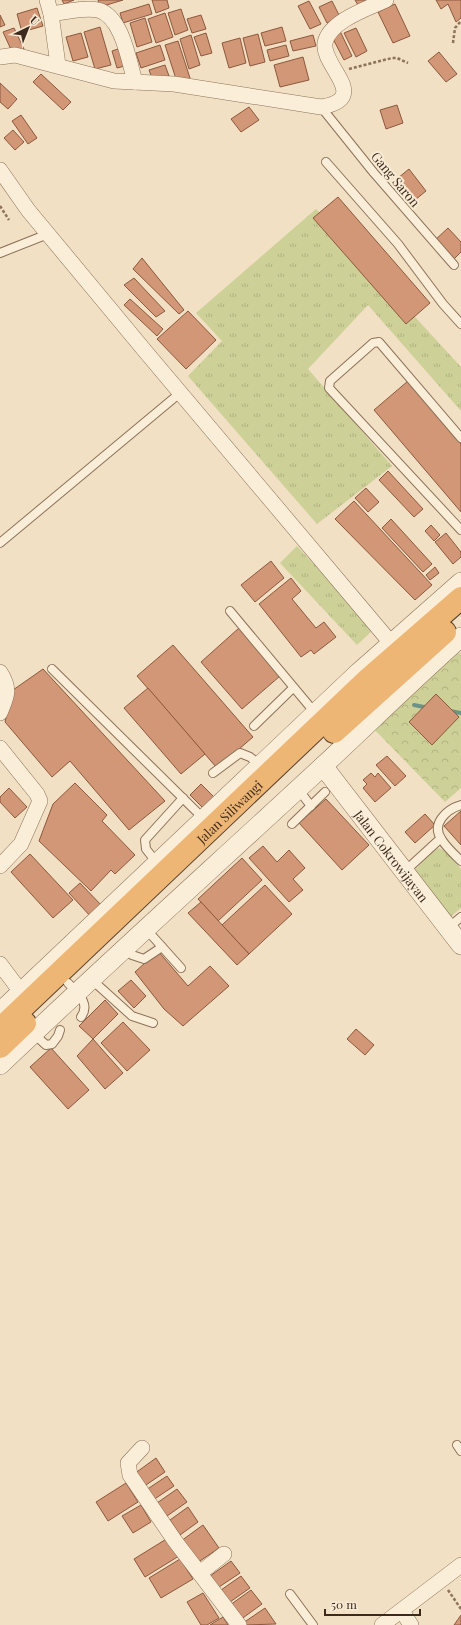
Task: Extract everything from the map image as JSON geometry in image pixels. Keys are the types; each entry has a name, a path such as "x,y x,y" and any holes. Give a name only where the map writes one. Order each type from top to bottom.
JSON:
{"highway":[{"name":"Jalan Siliwangi","path":"0,1029 209,824 320,718 368,680 461,598"},
{"name":"Jalan Siliwangi","path":"0,1047 72,988 299,765 461,618"}],"street":[{"path":"0,56 15,55 114,81 174,84 321,107 331,106 343,95 344,88 328,56 325,43 330,32 340,22 386,0"},
{"path":"58,66 49,7 91,9 106,13 119,28 135,82"},
{"path":"2,178 180,393 391,643"},
{"path":"0,1012 157,863 209,824 261,766 320,718 391,643 461,582"},
{"path":"0,1065 34,1034 72,988 91,979 126,948 323,766 386,704 461,636"},
{"path":"0,672 7,683 8,692 0,714"},
{"path":"0,748 38,794 40,802 21,844 0,866"},
{"name":"Jalan Cokrowijayan","path":"323,766 404,872 457,932"},
{"path":"0,964 21,992"},
{"path":"142,1448 128,1463 130,1475 239,1625"},
{"path":"200,1573 224,1554"},
{"path":"382,1625 461,1565"},
{"path":"402,1611 411,1625"}],"lane":[{"name":"Gang Saron","path":"321,107 374,173 454,265"},
{"path":"326,162 398,244 443,304 461,324"},
{"path":"0,253 48,234"},
{"path":"461,438 378,342 373,343 330,381 329,388 461,530"},
{"path":"0,543 180,393"},
{"path":"230,611 293,688 320,718"},
{"path":"52,669 209,824"},
{"path":"254,726 293,688"},
{"path":"213,773 240,753 250,757 261,766"},
{"path":"298,789 311,806"},
{"path":"292,824 326,792"},
{"path":"157,863 146,849 145,840 183,798"},
{"path":"461,805 445,812 438,827 440,839 461,862"},
{"path":"404,872 440,839"},
{"path":"146,929 181,968"},
{"path":"126,948 132,955 144,959 162,947"},
{"path":"91,979 132,1016 153,1023"},
{"path":"72,988 84,1001 85,1006 81,1017"},
{"path":"34,1034 46,1045 52,1044 58,1036 60,1030"},
{"path":"290,1594 312,1625"}],"path":[{"path":"453,43 455,28 461,21"},
{"path":"337,72 392,58 408,63"},
{"path":"0,206 9,220"},
{"path":"441,1580 461,1609"}],"green space":[{"path":"316,209 461,367 461,411 368,305 308,369 392,466 317,524 188,376 222,341 196,313"},
{"path":"297,546 374,629 357,645 280,563"},
{"path":"461,653 461,788 445,802 373,728 455,654"},
{"path":"439,848 446,852 461,869 461,908 448,919 412,873 432,852"}],"building":[{"path":"62,0 74,0 64,4"},
{"path":"98,0 123,0 100,7"},
{"path":"152,0 167,0 169,8 156,13"},
{"path":"355,0 368,0 358,5"},
{"path":"436,0 461,0 461,18 456,22 448,4 441,9"},
{"path":"309,1 321,24 310,29 298,6"},
{"path":"332,1 340,17 327,23 319,7"},
{"path":"149,4 152,14 123,23 120,13"},
{"path":"395,4 410,36 393,43 378,12"},
{"path":"37,8 43,26 22,32 17,14"},
{"path":"181,9 188,30 175,35 168,13"},
{"path":"165,13 173,37 156,43 148,19"},
{"path":"0,15 5,25 0,27"},
{"path":"201,15 206,29 192,33 187,19"},
{"path":"145,18 152,42 137,47 130,23"},
{"path":"100,27 111,65 95,69 84,32"},
{"path":"282,27 286,41 265,46 261,33"},
{"path":"14,28 24,49 13,54 3,32"},
{"path":"356,28 367,51 356,57 344,33"},
{"path":"340,31 352,56 344,60 331,35"},
{"path":"81,33 88,57 73,61 66,37"},
{"path":"206,33 212,53 201,56 194,37"},
{"path":"258,34 265,62 250,66 243,38"},
{"path":"191,35 200,65 189,69 180,39"},
{"path":"313,35 316,46 293,51 290,41"},
{"path":"240,38 246,63 229,68 222,43"},
{"path":"178,41 190,78 177,82 165,45"},
{"path":"160,45 165,60 141,68 136,53"},
{"path":"286,45 289,56 270,61 267,50"},
{"path":"124,47 129,65 117,68 112,51"},
{"path":"439,52 457,74 446,82 428,61"},
{"path":"303,57 309,80 280,87 274,65"},
{"path":"165,65 169,76 153,81 149,70"},
{"path":"41,74 71,102 63,110 33,82"},
{"path":"0,83 17,99 8,109 0,102"},
{"path":"397,105 403,123 386,129 380,110"},
{"path":"249,107 259,120 241,132 231,119"},
{"path":"21,115 37,138 28,144 12,121"},
{"path":"13,130 24,142 15,150 4,138"},
{"path":"409,169 426,191 415,200 398,178"},
{"path":"338,197 430,303 406,324 313,218"},
{"path":"448,228 461,242 461,252 453,260 434,241"},
{"path":"142,258 184,310 179,314 133,269"},
{"path":"134,278 165,311 156,317 124,285"},
{"path":"130,299 163,329 157,336 124,305"},
{"path":"188,311 216,340 186,369 157,339"},
{"path":"408,381 461,444 461,512 374,410"},
{"path":"388,471 423,509 414,517 379,480"},
{"path":"366,488 379,502 368,512 355,498"},
{"path":"354,501 432,585 415,600 335,519"},
{"path":"391,519 432,564 423,572 382,528"},
{"path":"431,525 440,535 434,541 425,531"},
{"path":"446,533 461,552 461,557 453,564 435,542"},
{"path":"271,561 284,578 255,602 241,585"},
{"path":"435,567 439,573 430,580 426,575"},
{"path":"291,578 301,591 292,599 316,628 324,622 336,637 314,654 311,650 301,657 259,604"},
{"path":"239,628 280,676 242,709 201,662"},
{"path":"173,645 253,737 217,768 137,676"},
{"path":"43,669 165,801 129,830 70,761 52,777 5,722 13,690"},
{"path":"148,688 205,754 181,774 124,708"},
{"path":"436,694 459,717 432,745 409,722"},
{"path":"387,756 406,776 395,786 376,765"},
{"path":"371,773 375,777 378,773 391,788 375,802 363,788 367,784 363,780"},
{"path":"75,783 107,815 102,821 135,855 115,874 111,870 91,891 39,841 53,804"},
{"path":"201,784 215,798 204,809 190,795"},
{"path":"9,788 27,807 15,818 0,802 0,797"},
{"path":"326,799 369,845 342,870 299,823"},
{"path":"461,811 461,845 444,826"},
{"path":"425,814 435,825 415,843 405,832"},
{"path":"263,846 277,862 289,850 305,868 293,879 303,890 289,902 249,858"},
{"path":"30,854 73,900 53,918 11,872"},
{"path":"242,858 262,880 218,921 198,899"},
{"path":"80,883 104,908 92,918 69,893"},
{"path":"265,885 292,914 249,954 222,925"},
{"path":"201,902 249,954 237,965 188,913"},
{"path":"158,951 188,986 210,966 229,986 183,1026 164,1009 135,972"},
{"path":"131,980 146,996 134,1008 118,991"},
{"path":"105,1000 118,1014 93,1039 79,1026"},
{"path":"123,1022 150,1050 127,1071 101,1043"},
{"path":"356,1029 374,1045 365,1055 347,1039"},
{"path":"93,1039 123,1073 105,1089 77,1056"},
{"path":"51,1048 89,1090 68,1109 30,1067"},
{"path":"156,1458 165,1472 143,1487 134,1474"},
{"path":"167,1476 174,1486 153,1500 146,1490"},
{"path":"126,1483 138,1502 108,1521 96,1502"},
{"path":"177,1489 187,1502 167,1516 157,1503"},
{"path":"141,1505 151,1522 133,1533 122,1516"},
{"path":"188,1507 198,1522 180,1535 170,1520"},
{"path":"203,1525 219,1548 197,1563 181,1541"},
{"path":"168,1538 179,1556 145,1577 134,1559"},
{"path":"180,1559 193,1579 161,1598 149,1578"},
{"path":"231,1561 240,1573 219,1587 210,1576"},
{"path":"241,1576 250,1588 230,1602 221,1590"},
{"path":"251,1590 262,1604 240,1620 230,1605"},
{"path":"203,1593 219,1618 207,1625 201,1625 187,1602"},
{"path":"265,1608 276,1624 245,1625 243,1623"},
{"path":"461,1615 461,1625 454,1625"},
{"path":"223,1617 228,1625 210,1625"}],"waterway":[{"path":"414,705 429,708"},
{"path":"450,711 461,713"}]}
